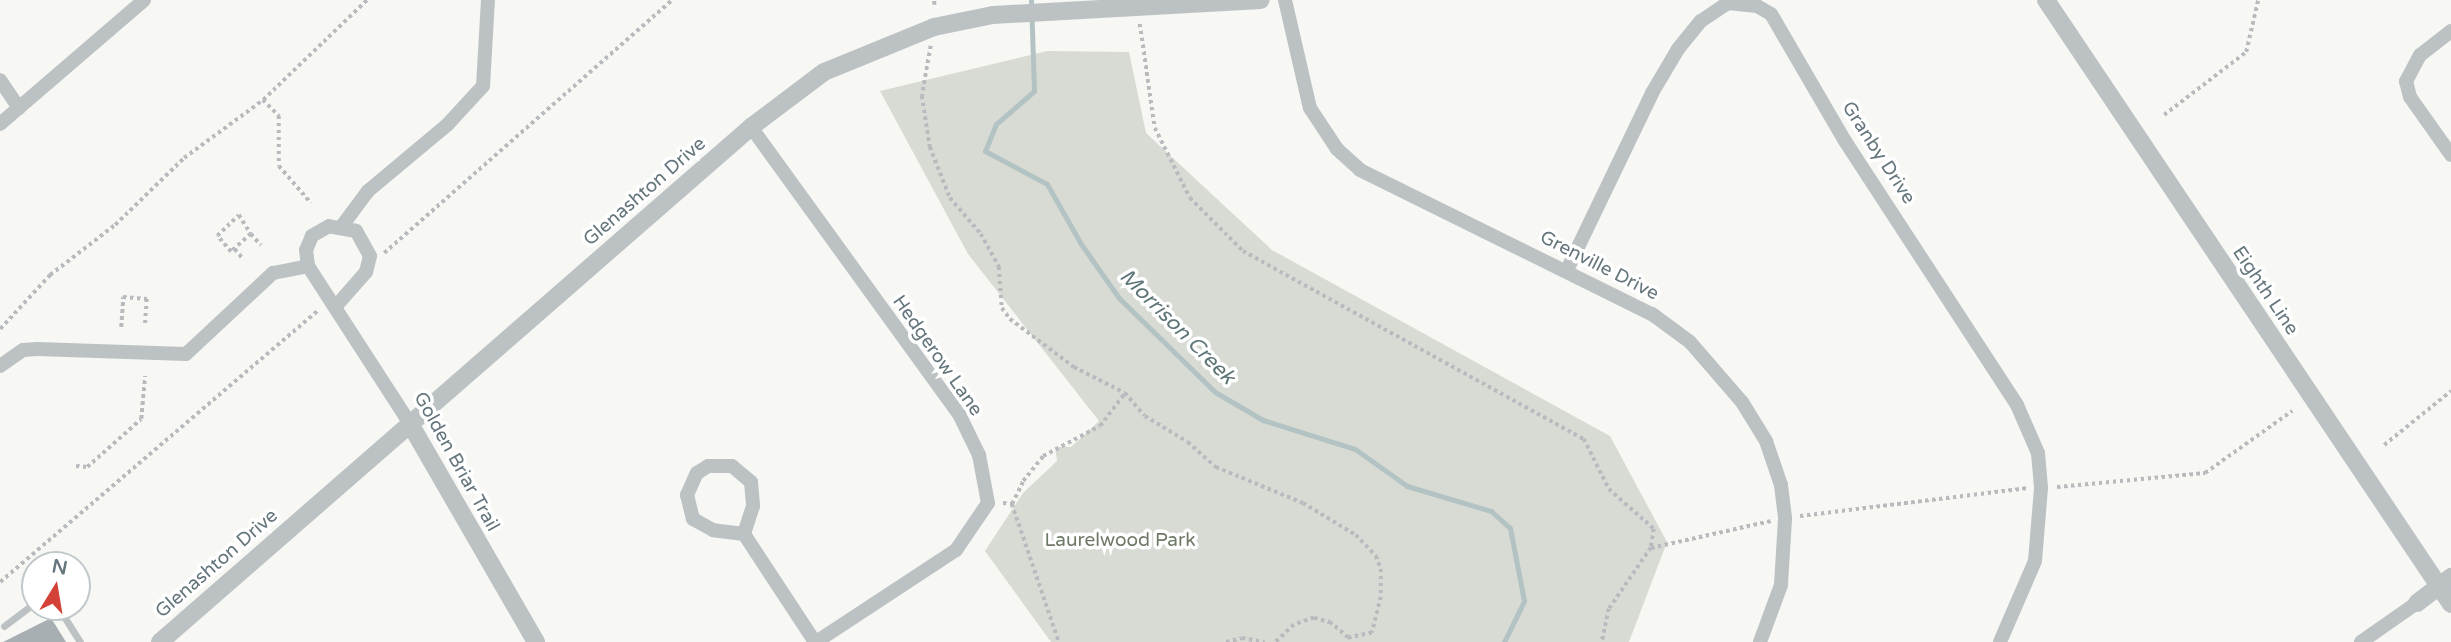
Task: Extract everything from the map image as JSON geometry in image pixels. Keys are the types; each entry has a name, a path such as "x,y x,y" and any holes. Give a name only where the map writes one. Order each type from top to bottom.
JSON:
{"street":[{"path":"0,124 144,0"},
{"path":"342,226 368,191 449,124 483,86 488,0"},
{"name":"Glenashton Drive","path":"160,642 751,127 824,72 934,27 993,15 1261,0"},
{"name":"Grenville Drive","path":"1285,0 1310,108 1337,149 1360,170 1652,314 1690,342 1742,402 1766,441 1781,485 1784,519 1781,585 1760,642"},
{"name":"Eighth Line","path":"2046,0 2445,582 2451,604"},
{"name":"Granby Drive","path":"1567,270 1651,93 1678,49 1701,21 1728,3 1757,6 1770,15 1845,141 2017,405 2038,453 2041,488 2035,561 2000,642"},
{"path":"2451,31 2420,55 2406,81 2410,97 2451,155"},
{"path":"0,80 19,108"},
{"name":"Hedgerow Lane","path":"751,127 959,414 979,455 988,503 956,550 816,642"},
{"path":"0,366 23,351 37,349 186,354 266,278 308,266 306,250 312,236 329,226 342,226 365,240 370,256 366,272 337,305"},
{"name":"Golden Briar Trail","path":"308,266 317,284 337,305 410,422 536,642"},
{"path":"744,534 753,506 751,482 732,466 708,466 697,473 687,495 694,519 713,530 744,534 816,642"},
{"path":"2361,642 2445,582"}],"lane":[{"path":"4,626 21,613"},
{"path":"67,621 80,642"}],"path":[{"path":"0,330 50,275 115,225 184,158 263,100 367,0"},
{"path":"366,272 395,240 671,0"},
{"path":"2164,115 2246,52 2258,0"},
{"path":"1137,8 1155,128 1190,198 1243,250 1584,439 1609,489 1654,529 1651,548 1609,609 1602,642"},
{"path":"931,46 922,96 930,147 950,198 981,233 999,267 1002,307 1010,319 1074,367 1125,393 1145,416 1188,442 1216,467 1303,503 1356,535 1376,556 1381,569 1381,597 1372,633 1348,638 1331,623 1314,618 1294,625 1276,642"},
{"path":"263,100 279,116 279,166 311,203"},
{"path":"251,234 231,252 217,236 239,215 261,245"},
{"path":"235,249 244,260"},
{"path":"121,327 123,297 147,299 145,326"},
{"path":"0,582 314,311 337,305"},
{"path":"76,466 87,467 141,419 145,376"},
{"path":"2384,445 2451,391"},
{"path":"1059,642 1012,504 1023,481 1043,456 1100,426 1125,393"},
{"path":"1651,548 1784,519 2041,488 2205,473 2292,411"},
{"path":"1003,503 1012,504"},
{"path":"1226,642 1242,638 1266,642"}],"green space":[{"name":"Laurelwood Park","path":"1047,51 1129,52 1146,133 1272,250 1610,436 1667,542 1629,642 1051,642 985,551 1023,493 1057,461 1055,447 1071,447 1099,421 968,254 880,91"}],"building":[{"path":"45,621 53,621 66,642 3,642"}],"waterway":[{"name":"Morrison Creek","path":"1031,0 1034,91 996,124 985,151 1047,184 1081,244 1119,298 1215,392 1263,420 1355,449 1407,486 1491,511 1510,528 1524,601 1504,642"}]}
